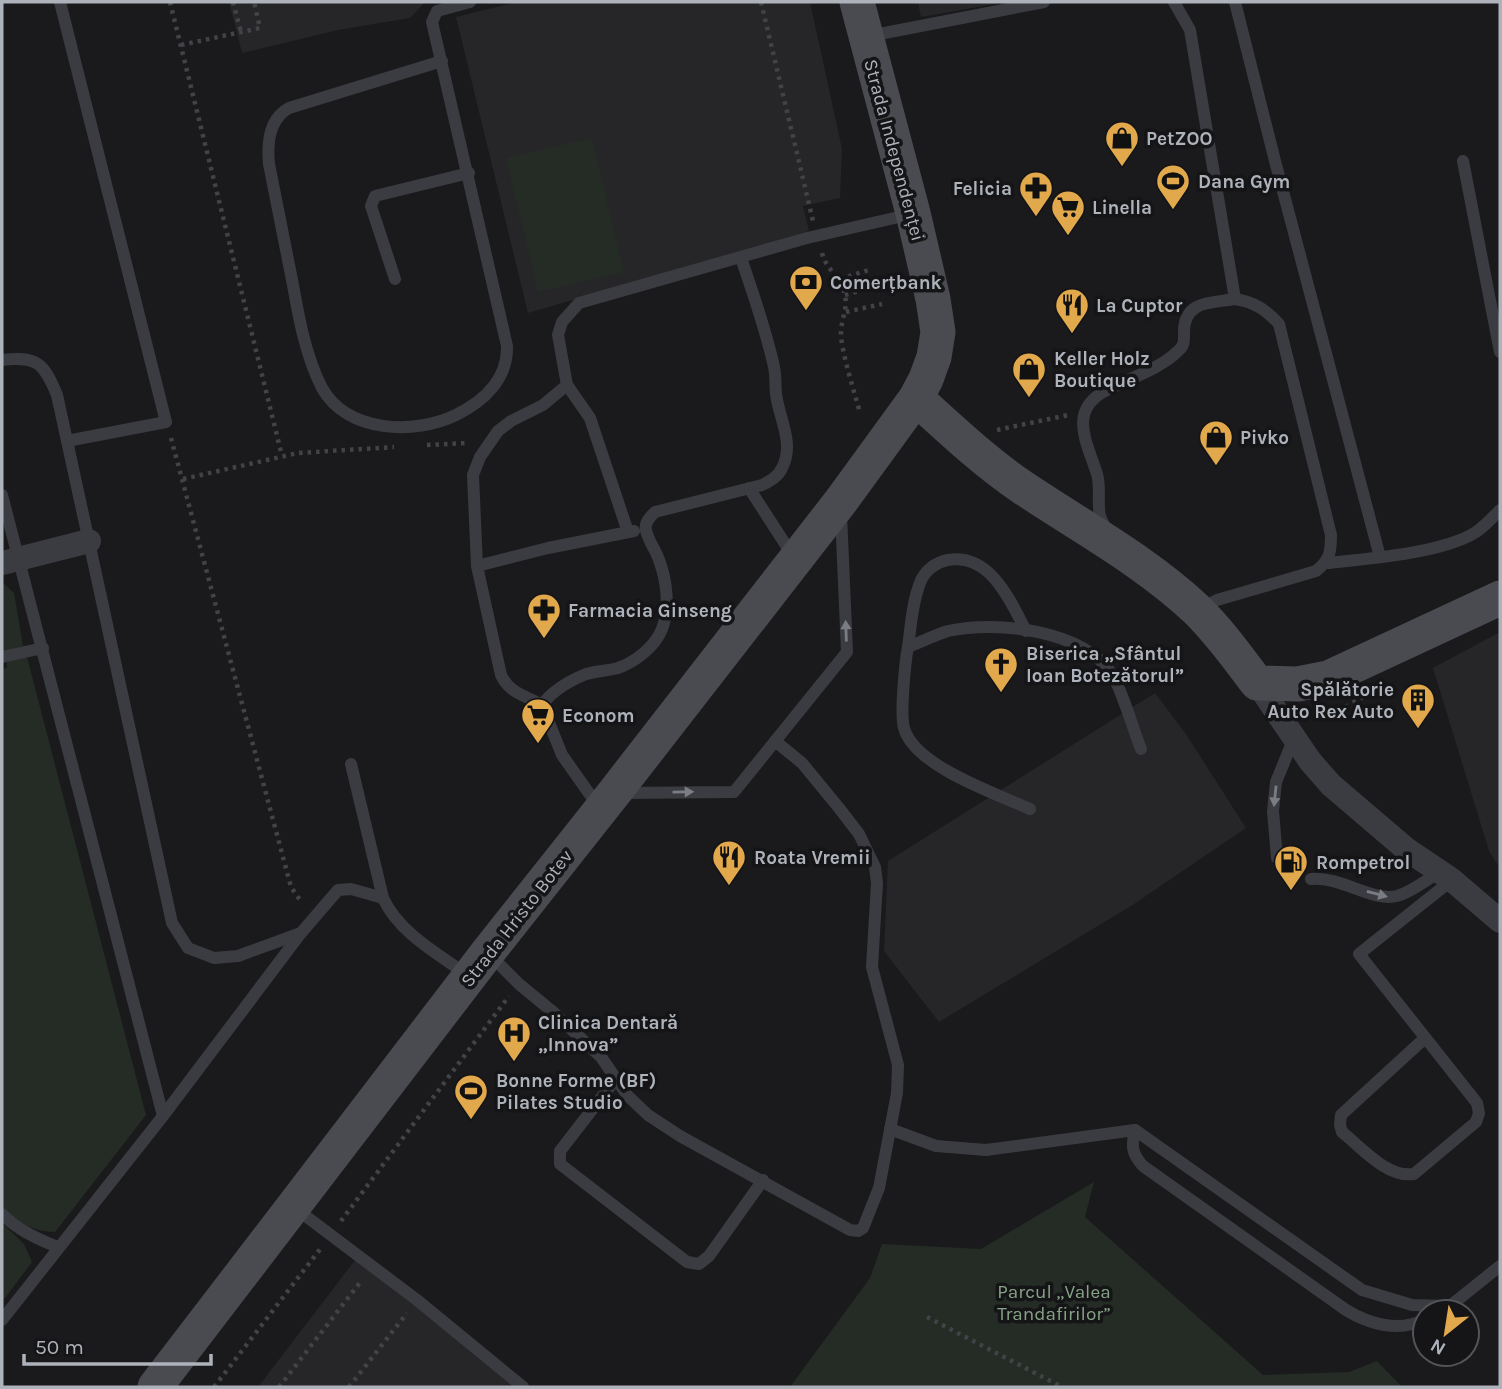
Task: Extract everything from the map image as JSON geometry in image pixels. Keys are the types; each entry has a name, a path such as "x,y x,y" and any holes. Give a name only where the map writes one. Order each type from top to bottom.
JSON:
{"main road":[{"name":"Strada Independenței","path":"856,2 913,213 933,299 937,332 934,357 916,398"},
{"path":"916,398 994,447 1019,485 1107,543 1197,611 1257,683 1298,684 1328,678 1500,598"},
{"name":"Strada Hristo Botev","path":"155,1387 479,964 841,501 916,398"}],"street":[{"path":"11,561 89,541"},
{"path":"1257,683 1331,785 1406,849 1446,876 1500,920"}],"lane":[{"path":"60,2 166,422 67,440"},
{"path":"442,61 292,106 281,113 272,128 269,147 269,164 300,324 322,388 332,401 350,414 372,423 393,427 430,426 476,404 489,393 501,375 506,359 507,346 469,173 442,61 432,22 437,11 470,2"},
{"path":"865,37 1045,2"},
{"path":"1174,2 1190,30 1236,299"},
{"path":"1235,2 1278,175 1380,557"},
{"path":"1463,160 1500,352"},
{"path":"395,279 371,206 375,196 469,173"},
{"path":"628,532 590,418 567,385 558,335 562,322 579,303 817,235 913,213"},
{"path":"542,705 558,688 586,674 632,662 650,647 661,631 666,612 666,593 660,561 645,529 647,521 655,512 762,485 776,477 782,468 787,437 776,395 774,369 741,258"},
{"path":"1107,543 1101,518 1098,476 1082,425 1085,412 1098,394 1179,351 1184,343 1184,322 1188,313 1200,304 1236,299 1249,301 1266,310 1279,324 1331,535 1331,553 1326,563 1316,570 1217,600 1197,611"},
{"path":"2,360 37,362 48,372 57,395 172,923 188,948 214,958 238,956 301,933"},
{"path":"567,385 542,405 498,430 489,442 474,475 477,566 501,675 506,685 513,692 542,705 562,755 608,802 734,792 847,652 841,501"},
{"path":"749,488 796,559"},
{"path":"2,495 11,561 43,648 163,1116"},
{"path":"1326,563 1380,557 1452,543 1476,532 1500,510"},
{"path":"477,566 548,548 645,529"},
{"path":"1026,631 1007,595 986,570 957,558 941,561 929,569 920,580 915,598 905,664 904,728 913,744 948,772 1030,809"},
{"path":"908,647 947,632 964,629 1026,631 1053,636 1093,652 1112,675 1141,749"},
{"path":"2,657 43,648"},
{"path":"1277,858 1273,810 1276,782 1294,737"},
{"path":"351,764 383,898 399,923 519,984 554,1012 601,1057 615,1080 648,1115 680,1136 850,1230 858,1231 863,1227 879,1188 897,1093 898,1065 872,967 877,883 875,867 859,835 839,808 802,763 775,741"},
{"path":"1311,879 1329,878 1387,897 1401,895 1446,876"},
{"path":"1425,1038 1341,1115 1342,1132 1392,1172 1405,1175 1414,1174 1476,1122 1479,1113 1476,1103 1425,1038 1359,954 1446,876"},
{"path":"2,1320 163,1116 301,933 338,890 351,889 383,898"},
{"path":"615,1080 560,1151 561,1164 569,1173 687,1262 699,1264 709,1256 763,1180"},
{"path":"890,1129 936,1146 986,1150 1135,1130 1362,1290 1411,1304"},
{"path":"1135,1130 1133,1155 1143,1166 1346,1310 1361,1320 1399,1327 1411,1324"},
{"path":"293,1206 417,1300 523,1387"},
{"path":"2,1214 14,1226 38,1240 58,1247"},
{"path":"1459,1298 1500,1266"}],"path":[{"path":"170,2 282,456"},
{"path":"233,2 241,32"},
{"path":"181,45 260,28 254,2"},
{"path":"761,2 824,260 840,279 845,295 846,312 841,334 860,413"},
{"path":"840,279 872,269"},
{"path":"845,295 877,286"},
{"path":"846,312 882,304"},
{"path":"994,447 1085,412"},
{"path":"166,422 292,887 302,903 317,914"},
{"path":"421,445 489,442"},
{"path":"183,479 298,453 407,446"},
{"path":"214,1387 519,984"},
{"path":"279,1387 373,1266"},
{"path":"349,1387 417,1300"},
{"path":"927,1317 1062,1387"}],"shaded area":[{"path":"229,2 425,2 410,18 338,30 242,53"},
{"path":"517,2 810,2 842,149 840,198 803,206 809,231 528,313 456,17"},
{"path":"918,2 1006,2 921,17"},
{"path":"1500,632 1500,868 1489,851 1433,668"},
{"path":"1155,693 1186,734 1246,828 1134,904 939,1022 884,951 888,861"},
{"path":"362,1251 531,1387 258,1387"}],"green space":[{"path":"592,138 624,272 538,292 506,158"},
{"path":"2,582 14,593 23,646 2,652"},
{"path":"27,657 146,1115 55,1232 26,1225 2,1206 2,669 7,668 7,661"},
{"name":"Parcul „Valea Trandafirilor”","path":"1094,1182 1085,1217 1263,1375 1349,1372 1377,1361 1402,1387 790,1387 870,1278 882,1244 981,1249"},
{"path":"2,1223 24,1244 32,1262 2,1302"}],"place":[{"name":"PetZOO","path":"1122,168"},
{"name":"Dana Gym","path":"1173,211"},
{"name":"Felicia","path":"1036,218"},
{"name":"Linella","path":"1068,237"},
{"name":"Comerțbank","path":"806,312"},
{"name":"La Cuptor","path":"1072,335"},
{"name":"Keller Holz Boutique","path":"1029,399"},
{"name":"Pivko","path":"1216,467"},
{"name":"Farmacia Ginseng","path":"544,640"},
{"name":"Biserica „Sfântul Ioan Botezătorul”","path":"1001,694"},
{"name":"Spălătorie Auto Rex Auto","path":"1418,730"},
{"name":"Econom","path":"538,745"},
{"name":"Roata Vremii","path":"729,887"},
{"name":"Rompetrol","path":"1291,892"},
{"name":"Clinica Dentară „Innova”","path":"514,1063"},
{"name":"Bonne Forme (BF) Pilates Studio","path":"471,1121"}]}
